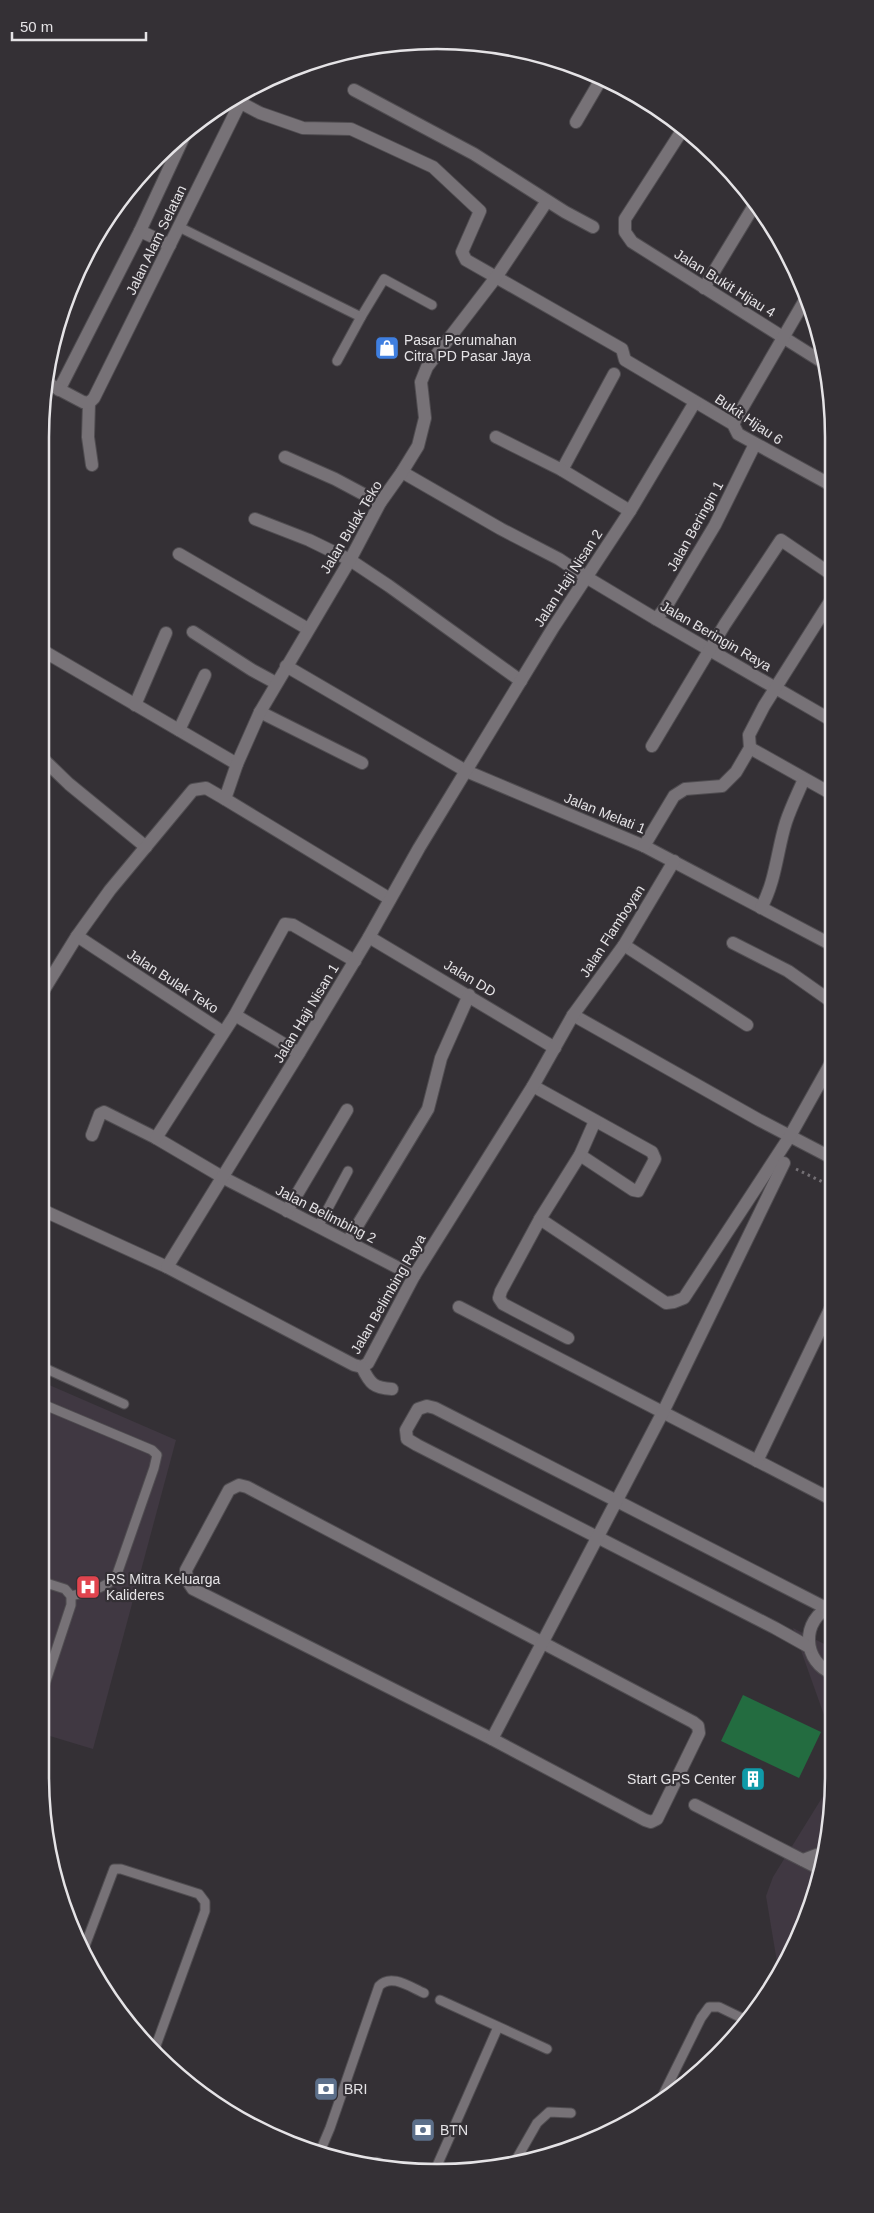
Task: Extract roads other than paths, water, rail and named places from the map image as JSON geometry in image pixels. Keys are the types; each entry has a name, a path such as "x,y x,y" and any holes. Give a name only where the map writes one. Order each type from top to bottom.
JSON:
{"street":[{"path":"576,122 598,84"},
{"path":"354,90 474,154 548,201 594,227"},
{"name":"Jalan Alam Selatan","path":"89,403 94,398 241,103"},
{"name":"Bukit Hijau 6","path":"241,103 260,113 303,128 351,129 433,167 480,212 462,252 466,260 622,349 625,360 733,424 738,434 825,482"},
{"name":"Jalan Bukit Hijau 4","path":"680,134 625,219 624,232 632,242 817,359"},
{"path":"59,390 140,231 179,147"},
{"name":"Jalan Bulak Teko","path":"225,799 237,764 260,712 350,560 380,504 418,446 425,418 421,382 427,367 497,276 548,201"},
{"path":"704,288 752,210"},
{"path":"140,231 170,245"},
{"path":"733,424 802,305"},
{"path":"562,470 614,374"},
{"path":"52,386 89,403 88,438 92,465"},
{"name":"Jalan Haji Nisan 2","path":"466,771 586,577 630,511 695,402"},
{"path":"496,437 562,470 630,511"},
{"name":"Jalan Beringin 1","path":"656,619 666,607 715,525 755,444"},
{"path":"285,457 335,479 380,504"},
{"name":"Jalan Beringin Raya","path":"402,472 559,559 656,619 825,717"},
{"path":"255,519 309,540 350,560 521,681"},
{"path":"652,746 725,624 782,540 825,570"},
{"path":"179,554 308,629"},
{"name":"Jalan Melati 1","path":"286,666 466,771 644,846 674,796 685,789 722,786 736,772 750,748 749,735 775,688 825,609"},
{"path":"193,632 276,683"},
{"path":"134,705 166,633"},
{"path":"49,654 237,764"},
{"path":"179,730 204,675"},
{"path":"260,712 362,763"},
{"path":"750,748 825,790"},
{"path":"49,765 69,784 146,847"},
{"name":"Jalan Haji Nisan 1","path":"167,1267 224,1178 466,771"},
{"path":"761,908 767,898 786,822 804,779"},
{"path":"49,981 77,936 110,890 193,790 206,788 390,899"},
{"path":"644,846 825,941"},
{"name":"Jalan Flamboyan","path":"555,1048 573,1015 624,945 674,862"},
{"path":"235,1015 285,924 289,924 355,960"},
{"name":"Jalan Bulak Teko","path":"77,936 223,1032 235,1015 299,1053"},
{"name":"Jalan DD","path":"369,937 555,1048"},
{"path":"733,944 788,971 825,997"},
{"path":"624,945 747,1025"},
{"path":"348,1242 428,1109 441,1058 469,995"},
{"path":"573,1015 668,1070 825,1154"},
{"path":"156,1138 223,1032"},
{"name":"Jalan Belimbing Raya","path":"49,1213 167,1267 358,1366 368,1362 414,1276 555,1048"},
{"path":"540,1219 666,1303 684,1298 790,1136 825,1074"},
{"path":"533,1086 652,1152 655,1159 638,1191 633,1190 580,1155"},
{"path":"287,1211 347,1110"},
{"name":"Jalan Belimbing 2","path":"92,1135 100,1114 104,1112 156,1138 224,1178 414,1276"},
{"path":"568,1338 503,1304 499,1298 540,1219 580,1155 595,1121"},
{"path":"492,1739 663,1412 784,1163"},
{"path":"459,1307 825,1496"},
{"path":"757,1461 825,1321"},
{"path":"358,1366 377,1388 392,1389"},
{"path":"808,1647 407,1439 406,1430 418,1408 427,1406 435,1408 616,1501 825,1605"},
{"path":"239,1485 247,1487 544,1642 698,1726 699,1733 657,1818 651,1822 492,1739 193,1589 187,1580 186,1570 229,1490 239,1485"},
{"path":"825,1611 815,1618 808,1632 808,1647 814,1660 825,1671"},
{"path":"695,1804 814,1866"},
{"path":"803,1860 817,1855"}],"lane":[{"path":"179,227 361,317"},
{"path":"337,361 384,279 432,304"},
{"path":"318,1227 348,1171"},
{"path":"49,1370 124,1404"},
{"path":"49,1407 155,1452 156,1455 154,1468 116,1577 110,1583 71,1596"},
{"path":"49,1583 65,1589 71,1596 71,1606 49,1672"},
{"path":"86,1941 114,1869 121,1869 199,1894 205,1902 205,1911 156,2045"},
{"path":"321,2147 330,2128 379,1986 384,1981 390,1979 424,1994"},
{"path":"440,2000 547,2049"},
{"path":"666,2090 701,2018 709,2007 719,2007 741,2017"},
{"path":"438,2164 498,2028"},
{"path":"519,2155 537,2123 549,2112 571,2113"}],"place":[{"name":"Pasar Perumahan Citra PD Pasar Jaya","path":"387,348"},
{"name":"RS Mitra Keluarga Kalideres","path":"88,1587"},
{"name":"Start GPS Center","path":"753,1779"},
{"name":"BRI","path":"326,2089"},
{"name":"BTN","path":"423,2130"}]}
